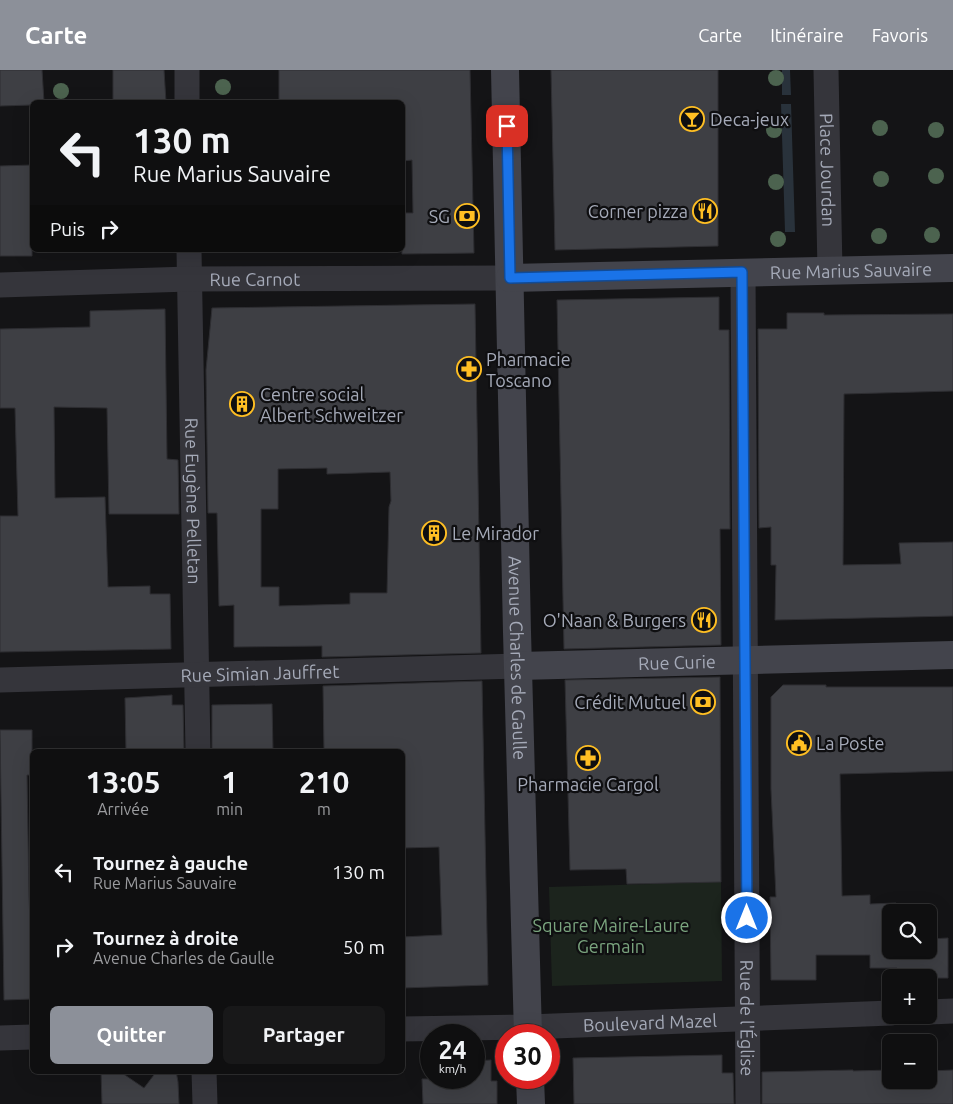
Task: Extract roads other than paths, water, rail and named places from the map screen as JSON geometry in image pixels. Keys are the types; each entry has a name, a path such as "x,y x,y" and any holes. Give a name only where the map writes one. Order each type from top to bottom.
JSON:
{"main road":[{"name":"Avenue Charles de Gaulle","path":"505,70 528,1024"},
{"name":"Rue Marius Sauvaire","path":"510,278 953,268"},
{"name":"Rue Curie","path":"519,666 953,655"},
{"path":"531,1089 532,1104"}],"street":[{"path":"187,70 187,100"},
{"name":"Place Jourdan","path":"826,70 830,271"},
{"name":"Rue Eugène Pelletan","path":"189,252 198,749"},
{"name":"Rue de l'Église","path":"742,272 748,1104"},
{"name":"Rue Carnot","path":"0,285 189,279 510,278"},
{"name":"Rue Simian Jauffret","path":"0,680 519,666"},
{"path":"937,1012 953,1011"},
{"name":"Boulevard Mazel","path":"560,1029 747,1018 882,1013"},
{"name":"Boulevard Mazel","path":"405,1030 495,1031"},
{"path":"0,1038 30,1037"},
{"path":"204,1074 205,1104"}],"place":[{"name":"Deca-jeux","path":"692,119"},
{"name":"Corner pizza","path":"705,211"},
{"name":"SG","path":"467,216"},
{"name":"Pharmacie Toscano","path":"469,369"},
{"name":"Centre social Albert Schweitzer","path":"242,404"},
{"name":"Le Mirador","path":"434,533"},
{"name":"O'Naan & Burgers","path":"704,620"},
{"name":"Crédit Mutuel","path":"703,702"},
{"name":"La Poste","path":"799,743"},
{"name":"Pharmacie Cargol","path":"588,758"}],"park label":[{"name":"Square Maire-Laure Germain","path":"611,935"}]}
